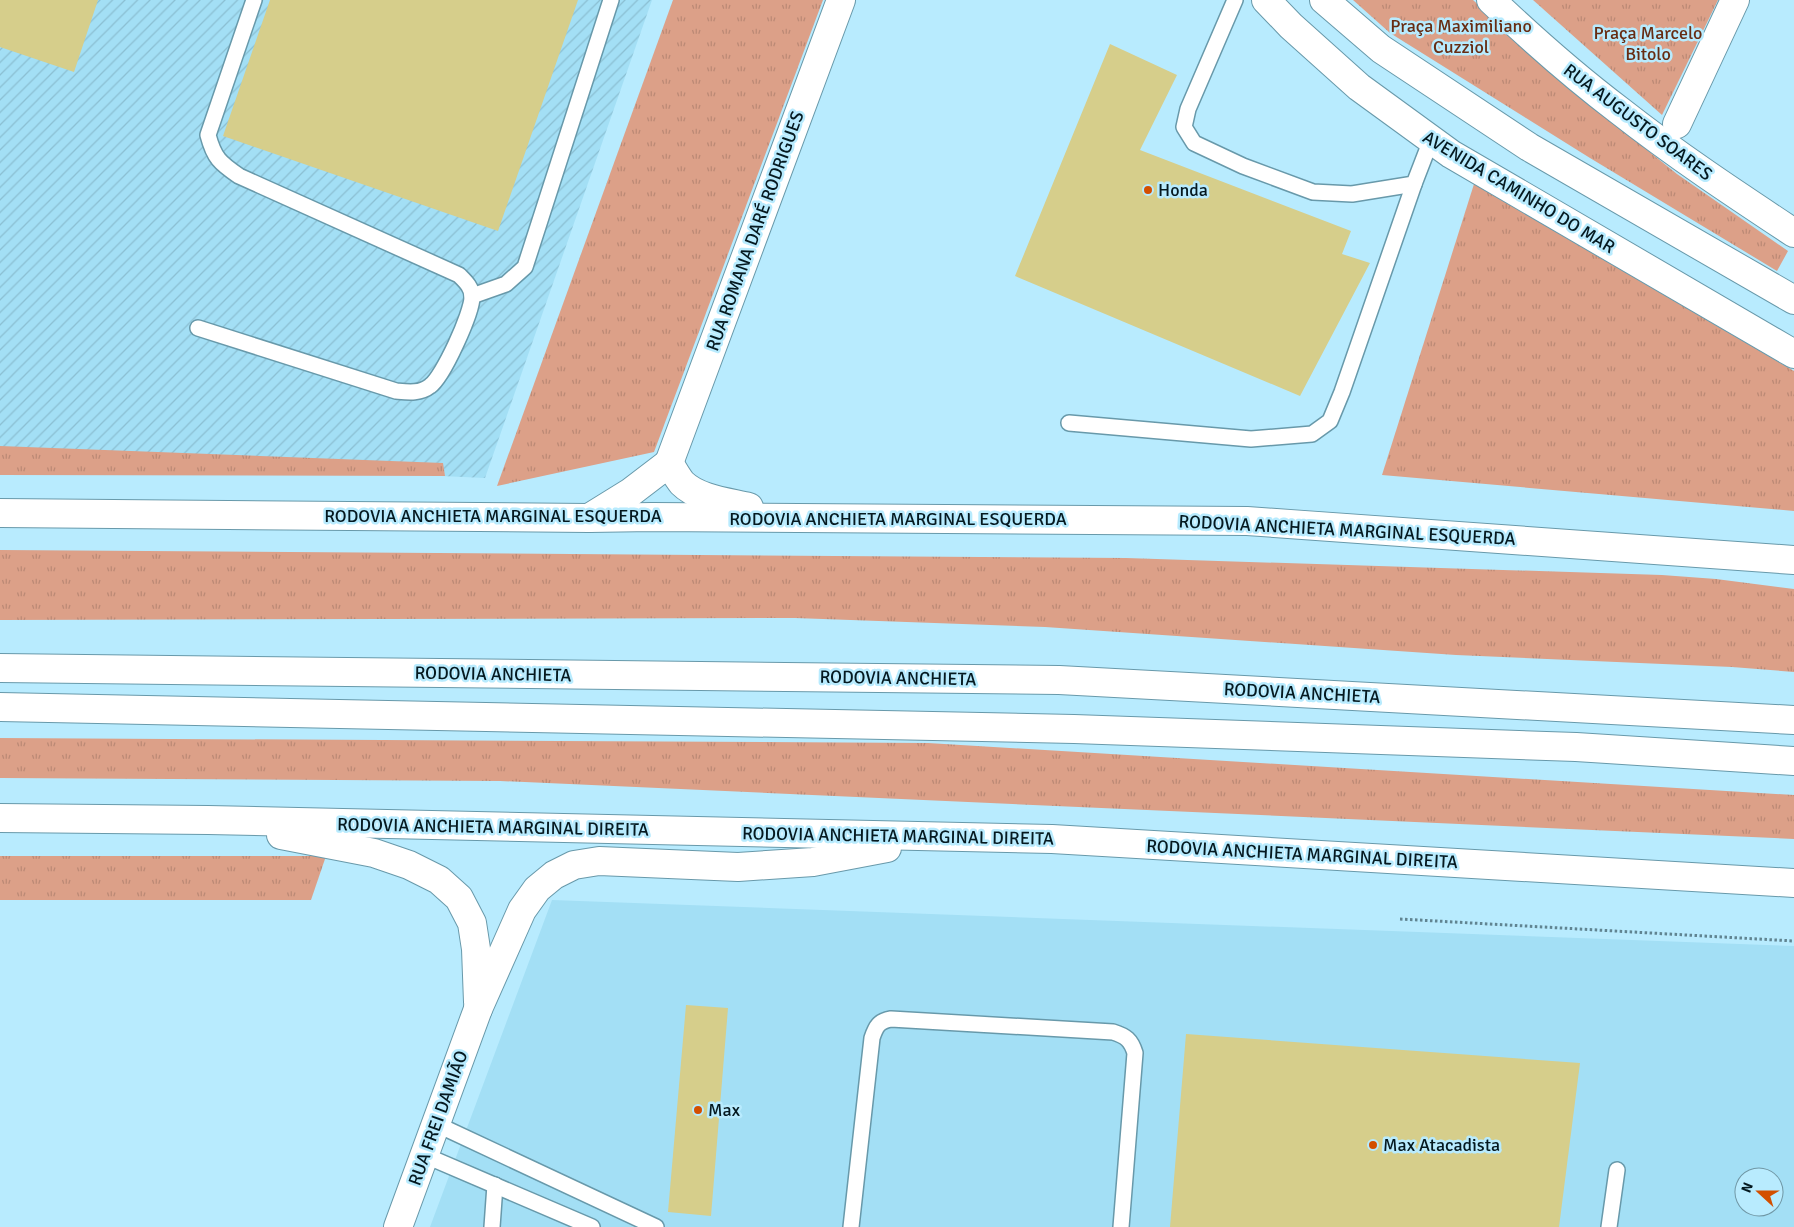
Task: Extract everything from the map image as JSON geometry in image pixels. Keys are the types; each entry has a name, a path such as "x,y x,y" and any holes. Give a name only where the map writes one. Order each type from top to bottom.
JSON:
{"main road":[{"name":"RUA ROMANA DARÉ RODRIGUES","path":"669,462 841,0"},
{"name":"AVENIDA CAMINHO DO MAR","path":"1266,0 1298,32 1359,87 1431,140 1458,158 1794,354"},
{"path":"1324,0 1381,49 1529,147 1792,298"},
{"name":"RUA AUGUSTO SOARES","path":"1490,0 1561,64 1620,112 1718,182 1794,233"},
{"path":"1677,124 1735,0"},
{"path":"589,518 631,492 669,462 681,482 691,490 705,496 790,518"},
{"name":"RODOVIA ANCHIETA MARGINAL ESQUERDA","path":"0,513 1247,521 1794,560"},
{"name":"RODOVIA ANCHIETA","path":"0,668 1059,680 1794,720"},
{"path":"0,707 1074,729 1576,747 1794,761"},
{"name":"RODOVIA ANCHIETA MARGINAL DIREITA","path":"0,818 208,820 1062,839 1794,883"},
{"path":"208,820 374,853 409,865 439,880 459,898 472,924 476,949 478,1009"},
{"name":"RUA FREI DAMIÃO","path":"398,1227 478,1009 522,910 538,889 554,874 574,865 599,861 738,866 813,862 944,837"}],"lane":[{"path":"198,328 396,391 416,392 429,387 437,379 468,315 472,296 469,284 459,275 239,176 223,165 212,151 208,135 254,0"},
{"path":"472,296 506,284 525,266 611,0"},
{"path":"1235,0 1188,109 1184,127 1194,143 1243,166 1313,192 1352,194 1414,184"},
{"path":"1069,423 1251,439 1312,434 1330,420 1342,392 1431,140"},
{"path":"851,1227 872,1038 875,1027 882,1020 892,1019 1113,1032 1124,1035 1132,1043 1135,1053 1121,1227"},
{"path":"436,1124 656,1227"},
{"path":"424,1155 592,1227"},
{"path":"1609,1227 1617,1170"},
{"path":"492,1227 495,1186"}],"path":[{"path":"1400,919 1794,941"}],"shaded area":[{"path":"0,0 652,0 485,478 0,456"},
{"path":"552,900 1794,946 1794,1227 430,1227"}],"green space":[{"path":"673,0 823,0 654,452 497,486"},
{"name":"Praça Maximiliano Cuzziol","path":"1353,0 1473,0 1580,96 1677,174 1788,251 1777,271 1590,158 1390,33"},
{"name":"Praça Marcelo Bitolo","path":"1533,0 1718,0 1662,115"},
{"path":"1474,184 1794,371 1794,511 1382,475"},
{"path":"0,446 443,463 445,476 0,475"},
{"path":"0,550 1126,558 1662,575 1716,579 1794,589 1794,672 1732,667 1456,655 1045,627 795,618 0,620"},
{"path":"0,738 928,743 1794,795 1794,839 500,781 0,778"},
{"path":"0,856 326,856 311,900 0,900"}],"building":[{"path":"0,0 98,0 74,72 0,47"},
{"path":"270,0 578,0 498,231 223,136"},
{"name":"Honda","path":"1110,44 1177,75 1140,150 1351,231 1342,254 1370,263 1300,396 1015,276"},
{"name":"Max","path":"686,1005 728,1008 711,1216 668,1212"},
{"name":"Max Atacadista","path":"1186,1034 1580,1063 1559,1227 1170,1227"}],"place":[{"name":"Honda","path":"1148,190"},
{"name":"Max","path":"698,1110"},
{"name":"Max Atacadista","path":"1373,1145"}]}
